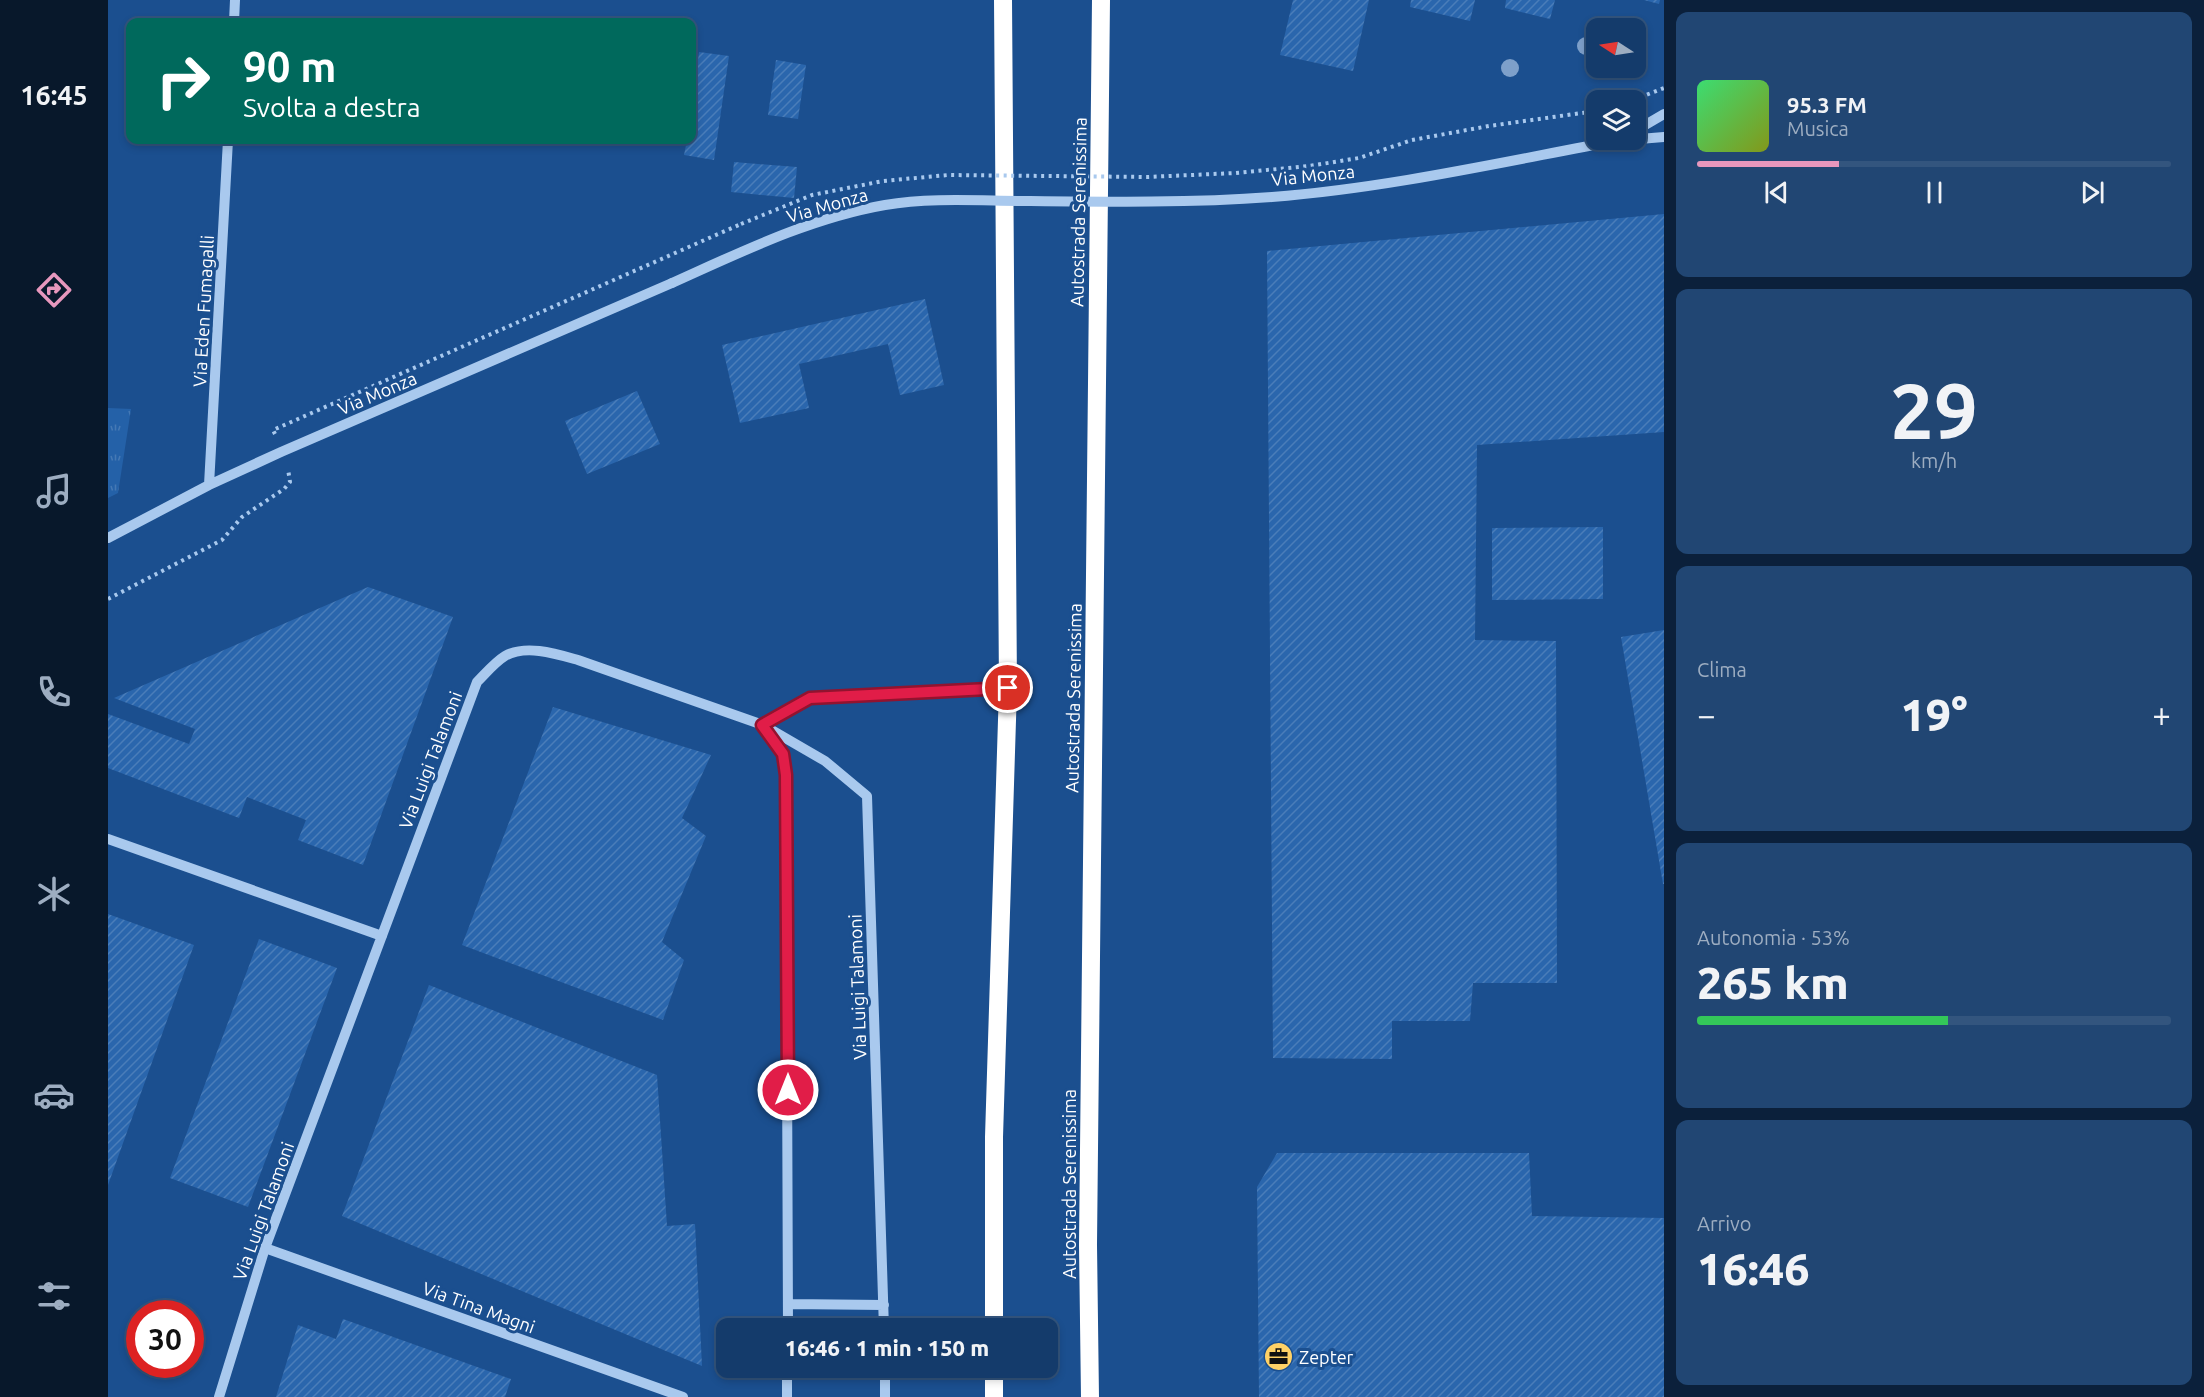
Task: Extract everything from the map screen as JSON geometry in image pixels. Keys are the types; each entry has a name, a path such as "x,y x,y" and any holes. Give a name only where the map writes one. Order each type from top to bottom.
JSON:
{"highway":[{"path":"994,1318 994,1137 1008,688 1003,0"},
{"name":"Autostrada Serenissima","path":"1090,1397 1088,1245 1101,0"},
{"path":"994,1378 994,1397"}],"street":[{"path":"234,18 235,0"},
{"path":"1646,124 1664,114"},
{"name":"Via Monza","path":"1646,138 1664,137"},
{"name":"Via Eden Fumagalli","path":"209,485 228,144"},
{"name":"Via Monza","path":"108,538 209,485 760,243 819,221 887,205 943,201 1178,203 1273,197 1378,184 1586,146"},
{"name":"Via Luigi Talamoni","path":"219,1397 265,1248 477,682 505,655 531,650 550,652 579,660 762,725 825,761 867,795 884,1318"},
{"path":"788,1318 786,784 783,754 762,725 810,698 1008,688"},
{"path":"108,839 382,936"},
{"name":"Via Tina Magni","path":"265,1248 683,1397"},
{"path":"788,1304 884,1305"},
{"path":"787,1378 787,1397"},
{"path":"885,1378 885,1397"}],"path":[{"path":"1646,95 1664,88"},
{"name":"Via Monza","path":"741,224 812,195 883,181 948,175 1147,177 1236,173 1309,166 1359,158 1412,140 1586,112"},
{"path":"108,599 222,540 242,517"}],"green space":[{"path":"108,408 131,409 118,493 108,498"}],"building":[{"path":"1293,0 1369,0 1353,71 1280,55"},
{"path":"1411,0 1475,0 1470,21 1410,7"},
{"path":"1506,0 1555,0 1550,19 1505,8"},
{"path":"1644,0 1660,0 1659,4"},
{"path":"699,52 729,56 714,160 684,155 686,144 696,144 696,75"},
{"path":"776,60 806,65 798,119 768,115"},
{"path":"734,162 797,167 794,198 731,192"},
{"path":"1664,214 1664,432 1477,445 1475,640 1556,641 1557,983 1473,983 1470,1021 1392,1021 1392,1059 1273,1058 1267,251"},
{"path":"925,299 944,385 900,395 888,344 799,364 809,408 740,423 722,345"},
{"path":"637,391 660,444 587,474 565,421"},
{"path":"1603,527 1603,599 1492,600 1492,528"},
{"path":"368,587 453,617 363,865 298,840 306,820 247,797 239,818 108,768 108,714 189,744 195,729 114,698"},
{"path":"1664,630 1664,884 1663,884 1621,637"},
{"path":"553,707 711,755 682,818 706,836 662,942 684,960 663,1020 462,945"},
{"path":"108,914 194,945 108,1185"},
{"path":"259,939 337,968 248,1207 170,1178"},
{"path":"429,985 657,1075 667,1226 695,1224 702,1366 342,1216"},
{"path":"1277,1153 1529,1153 1532,1216 1664,1218 1664,1397 1259,1397 1257,1187"},
{"path":"343,1319 511,1379 505,1397 276,1397 298,1325 336,1339"}],"place":[{"name":"Zepter","path":"1278,1357"}],"route":[{"path":"788,1090 786,775 783,754 762,725 810,698 1008,688"}]}
